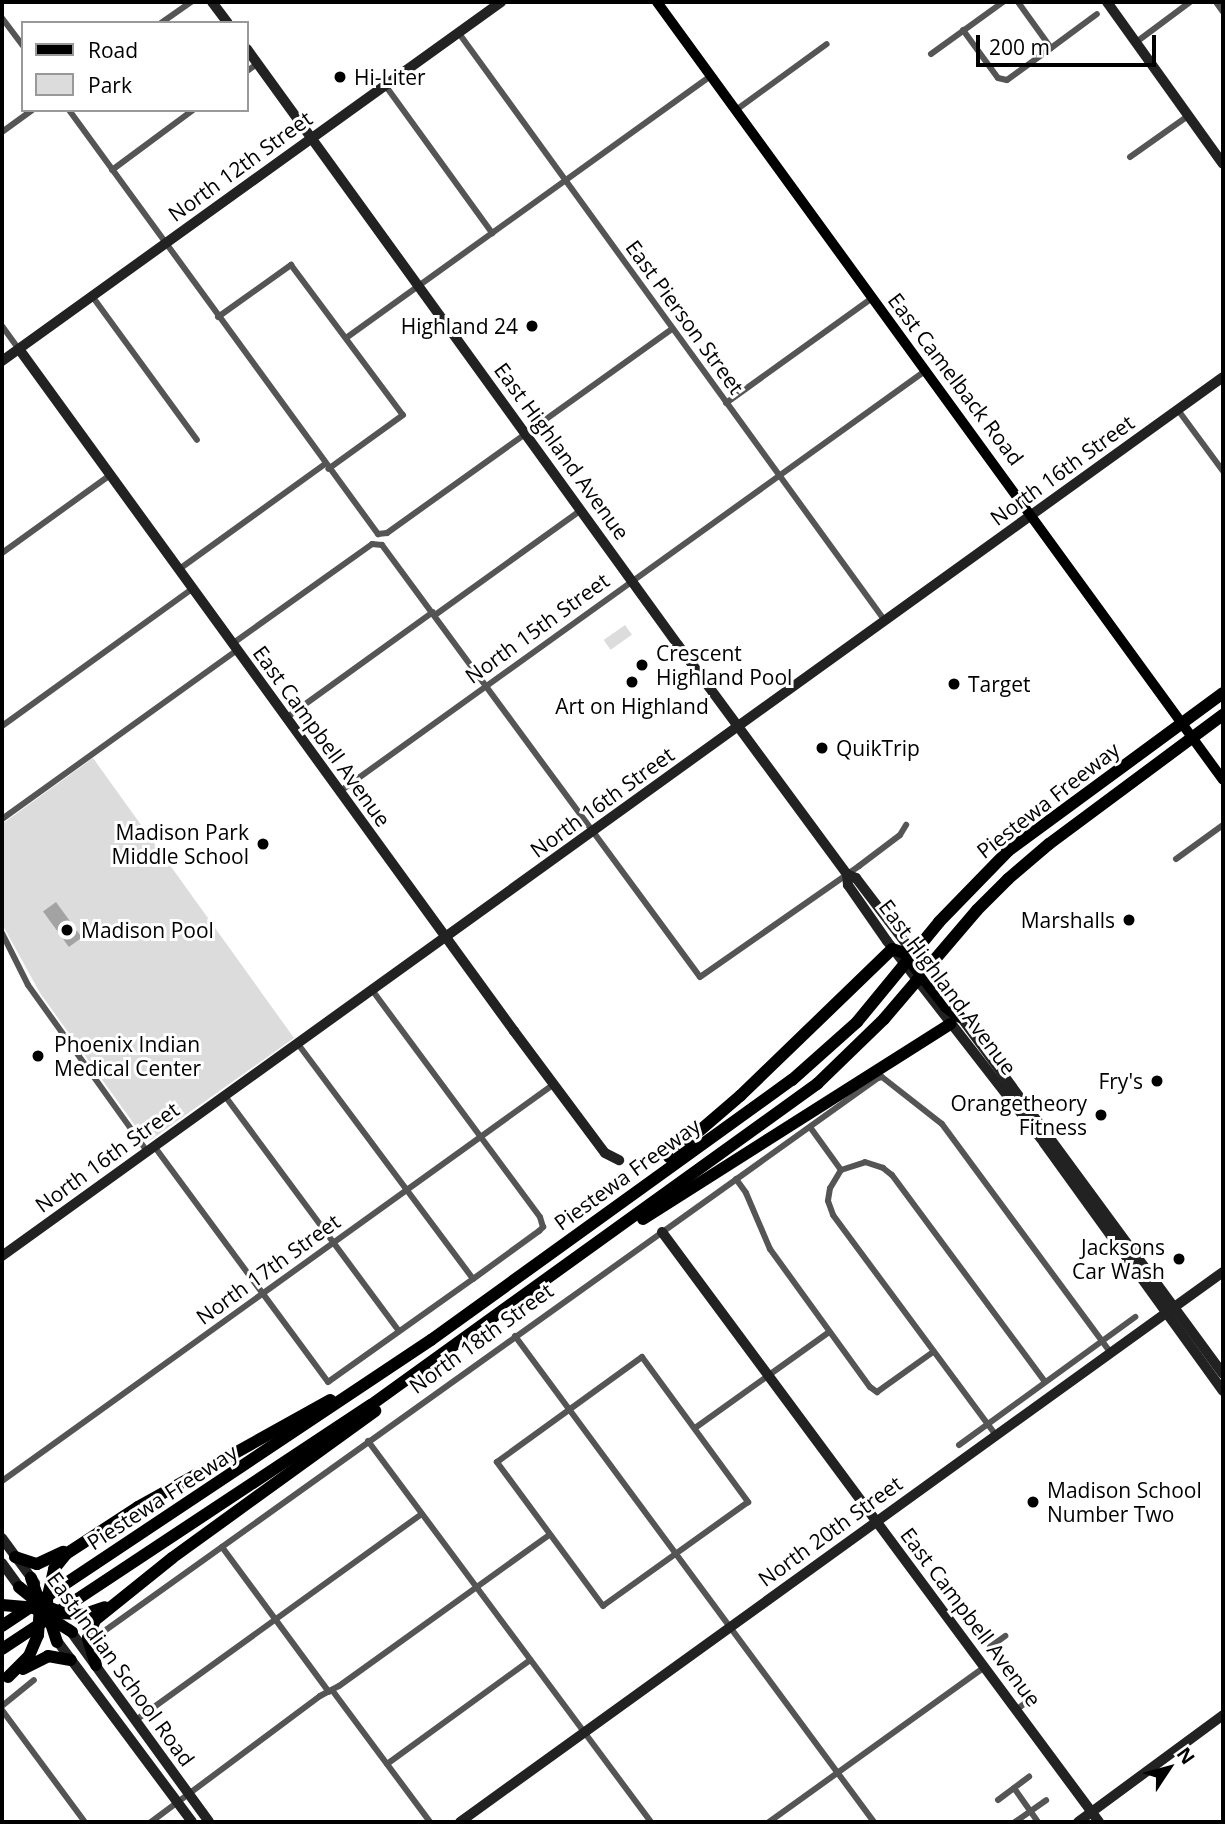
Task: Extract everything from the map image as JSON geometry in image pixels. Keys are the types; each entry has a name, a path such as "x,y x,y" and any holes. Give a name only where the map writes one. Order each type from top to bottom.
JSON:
{"highway":[{"name":"Piestewa Freeway","path":"5,1624 344,1400 810,1065 857,1022 939,922 1008,851 1223,693"},
{"name":"Piestewa Freeway","path":"2,1649 371,1405 817,1084 871,1034 976,910 1008,879 1049,844 1223,715"},
{"path":"537,1261 580,1223 710,1123 898,948 955,1020 598,1250 548,1278"},
{"path":"15,1557 32,1563 44,1563 73,1548 190,1477 334,1398 426,1334 471,1309"},
{"path":"96,1665 88,1631 95,1620 118,1600 445,1359 482,1326"},
{"path":"5,1679 35,1646 54,1569 73,1548"},
{"path":"31,1578 57,1642"},
{"path":"19,1587 72,1632"},
{"path":"2,1605 82,1615 118,1600"},
{"path":"5,1679 43,1657 62,1656 71,1660"}],"main road":[{"name":"East Camelback Road","path":"657,2 1223,780"}],"street":[{"path":"164,21 191,2"},
{"path":"212,2 226,21"},
{"name":"North 12th Street","path":"2,361 501,2"},
{"path":"931,54 1003,2"},
{"path":"1018,2 1051,48"},
{"path":"1107,2 1223,164"},
{"path":"1135,43 1190,2"},
{"path":"1216,2 1223,12"},
{"path":"963,30 1002,80 1097,14"},
{"path":"2,18 21,43"},
{"name":"East Pierson Street","path":"458,33 885,621"},
{"path":"736,110 827,44"},
{"name":"East Highland Avenue","path":"248,50 847,874 848,885 898,948"},
{"path":"248,70 257,64"},
{"path":"346,338 711,76"},
{"path":"385,85 492,233"},
{"path":"2,132 29,112"},
{"path":"70,112 375,532 387,533 672,328"},
{"path":"112,170 190,112"},
{"path":"1130,157 1188,116"},
{"path":"178,570 403,415 291,265 218,317"},
{"path":"92,296 197,440"},
{"path":"726,403 872,298"},
{"name":"East Campbell Avenue","path":"2,326 445,938 605,1153 619,1160"},
{"name":"North 15th Street","path":"338,792 926,370"},
{"name":"North 16th Street","path":"2,1256 1223,377"},
{"path":"1178,410 1223,471"},
{"path":"2,553 110,475"},
{"path":"286,718 581,510"},
{"path":"2,819 372,544 377,543 384,548 434,614 698,976 703,977 847,874 900,835 906,825"},
{"path":"2,726 192,589"},
{"path":"1176,859 1223,825"},
{"path":"2,933 28,985 328,1382 543,1227 540,1217 372,990"},
{"name":"East Highland Avenue","path":"955,1020 1119,1237 1223,1391"},
{"path":"298,1044 473,1279"},
{"name":"North 18th Street","path":"103,1632 514,1336 882,1077 942,1124 1102,1342"},
{"name":"North 17th Street","path":"2,1481 554,1084"},
{"path":"225,1096 399,1331"},
{"path":"810,1128 841,1170"},
{"path":"996,1435 833,1215 828,1201 830,1188 841,1170 865,1162 883,1167 892,1175 1045,1382"},
{"path":"736,1179 746,1193 769,1249 829,1332 877,1392 933,1352"},
{"name":"East Campbell Avenue","path":"662,1232 1099,1822"},
{"name":"North 20th Street","path":"460,1822 1223,1272"},
{"name":"East Highland Avenue","path":"1170,1310 1223,1374"},
{"path":"959,1446 1135,1317"},
{"path":"695,1428 829,1332"},
{"path":"514,1336 874,1822"},
{"path":"1102,1342 1111,1353"},
{"path":"642,1357 748,1502 603,1606 497,1462 569,1409 642,1357"},
{"path":"368,1441 651,1822"},
{"path":"136,1720 422,1514"},
{"path":"150,1822 550,1535"},
{"name":"East Indian School Road","path":"2,1538 31,1578"},
{"path":"222,1547 430,1822"},
{"name":"East Indian School Road","path":"2,1563 19,1587"},
{"name":"East Indian School Road","path":"72,1632 209,1822"},
{"path":"990,1647 1005,1636"},
{"name":"East Indian School Road","path":"57,1642 192,1822"},
{"path":"387,1764 530,1660"},
{"path":"769,1822 985,1667"},
{"path":"34,1680 2,1708 85,1822"},
{"path":"1016,1710 1028,1701"},
{"path":"1078,1822 1223,1715"},
{"path":"998,1800 1029,1777"},
{"path":"1014,1788 1038,1822"},
{"path":"1015,1822 1046,1800"}],"green space":[{"path":"625,625 632,635 611,650 604,640"},
{"path":"93,758 294,1038 149,1141 144,1138 40,993 2,924 2,824"}],"shaded area":[{"path":"56,902 82,938 69,947 43,911"}],"place":[{"name":"Hi-Liter","path":"340,77"},
{"name":"Highland 24","path":"532,326"},
{"name":"Crescent Highland Pool","path":"642,665"},
{"name":"Art on Highland","path":"632,682"},
{"name":"Target","path":"954,684"},
{"name":"QuikTrip","path":"822,748"},
{"name":"Madison Park Middle School","path":"263,844"},
{"name":"Marshalls","path":"1129,920"},
{"name":"Madison Pool","path":"67,930"},
{"name":"Phoenix Indian Medical Center","path":"38,1056"},
{"name":"Fry's","path":"1157,1081"},
{"name":"Orangetheory Fitness","path":"1101,1115"},
{"name":"Jacksons Car Wash","path":"1179,1259"},
{"name":"Madison School Number Two","path":"1033,1502"}]}
